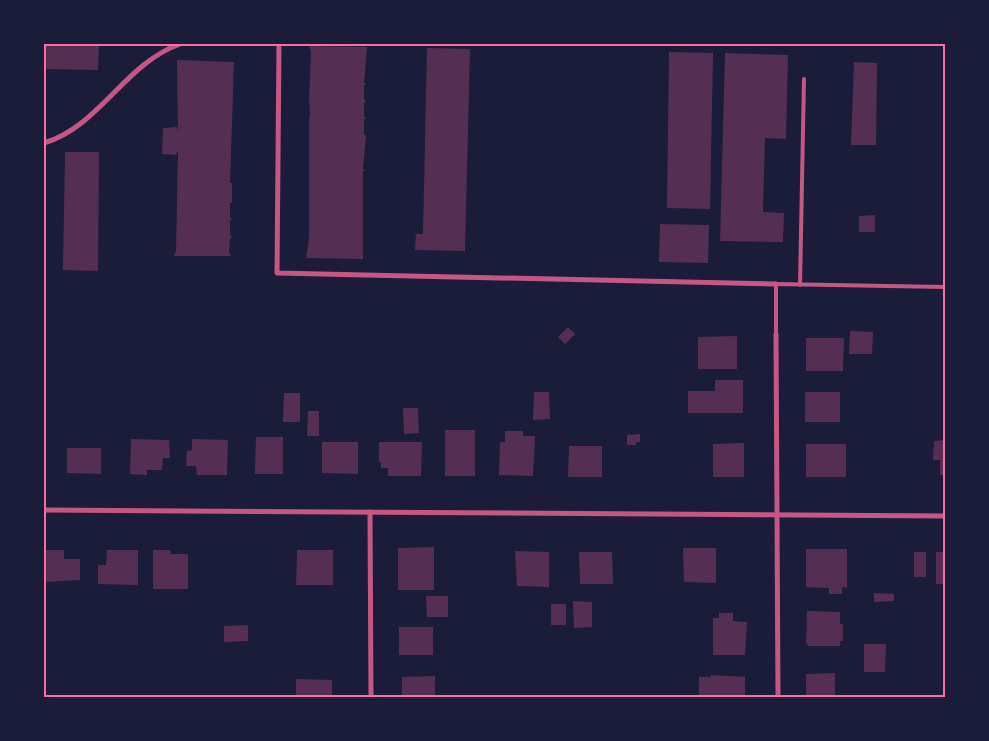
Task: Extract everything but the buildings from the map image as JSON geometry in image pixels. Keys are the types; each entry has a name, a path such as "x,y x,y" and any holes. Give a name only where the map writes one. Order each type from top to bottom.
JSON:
{"street":[{"path":"44,143 68,133 85,121 144,63 180,44"},
{"path":"279,44 277,273 776,284"},
{"path":"776,334 778,697"},
{"path":"44,510 945,516"},
{"path":"370,512 370,697"}],"lane":[{"path":"800,285 804,79"},
{"path":"776,334 776,284 945,287"}]}
